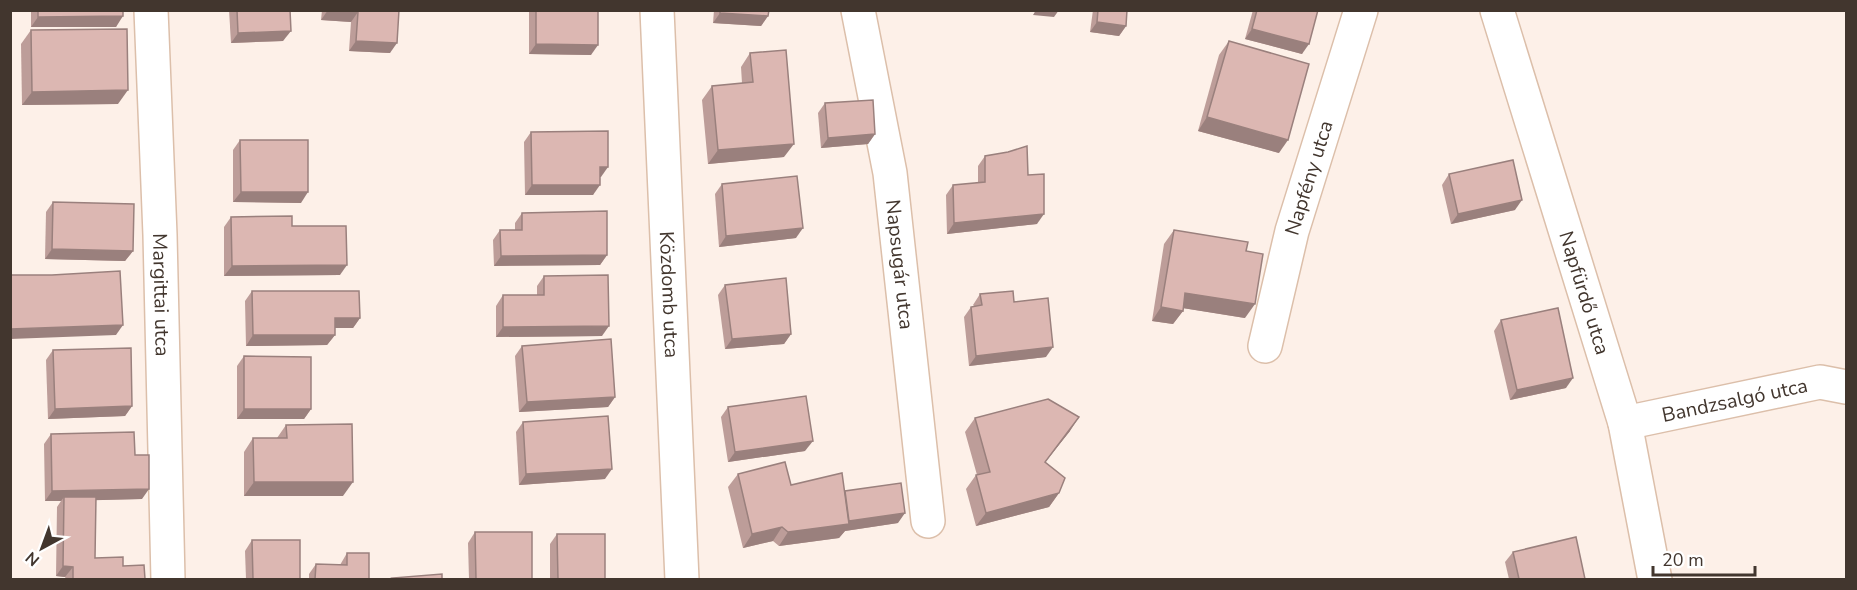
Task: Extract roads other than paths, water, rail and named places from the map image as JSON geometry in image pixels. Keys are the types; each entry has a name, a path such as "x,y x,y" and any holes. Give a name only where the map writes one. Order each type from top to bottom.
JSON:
{"street":[{"name":"Margittai utca","path":"151,10 160,235 168,579"},
{"name":"Közdomb utca","path":"657,10 682,579"},
{"name":"Napsugár utca","path":"858,10 890,173 928,520"},
{"name":"Napfény utca","path":"1265,346 1292,231 1361,10"},
{"name":"Napfürdő utca","path":"1497,10 1624,423 1655,579"},
{"name":"Bandzsalgó utca","path":"1624,423 1820,382 1846,387"}]}
